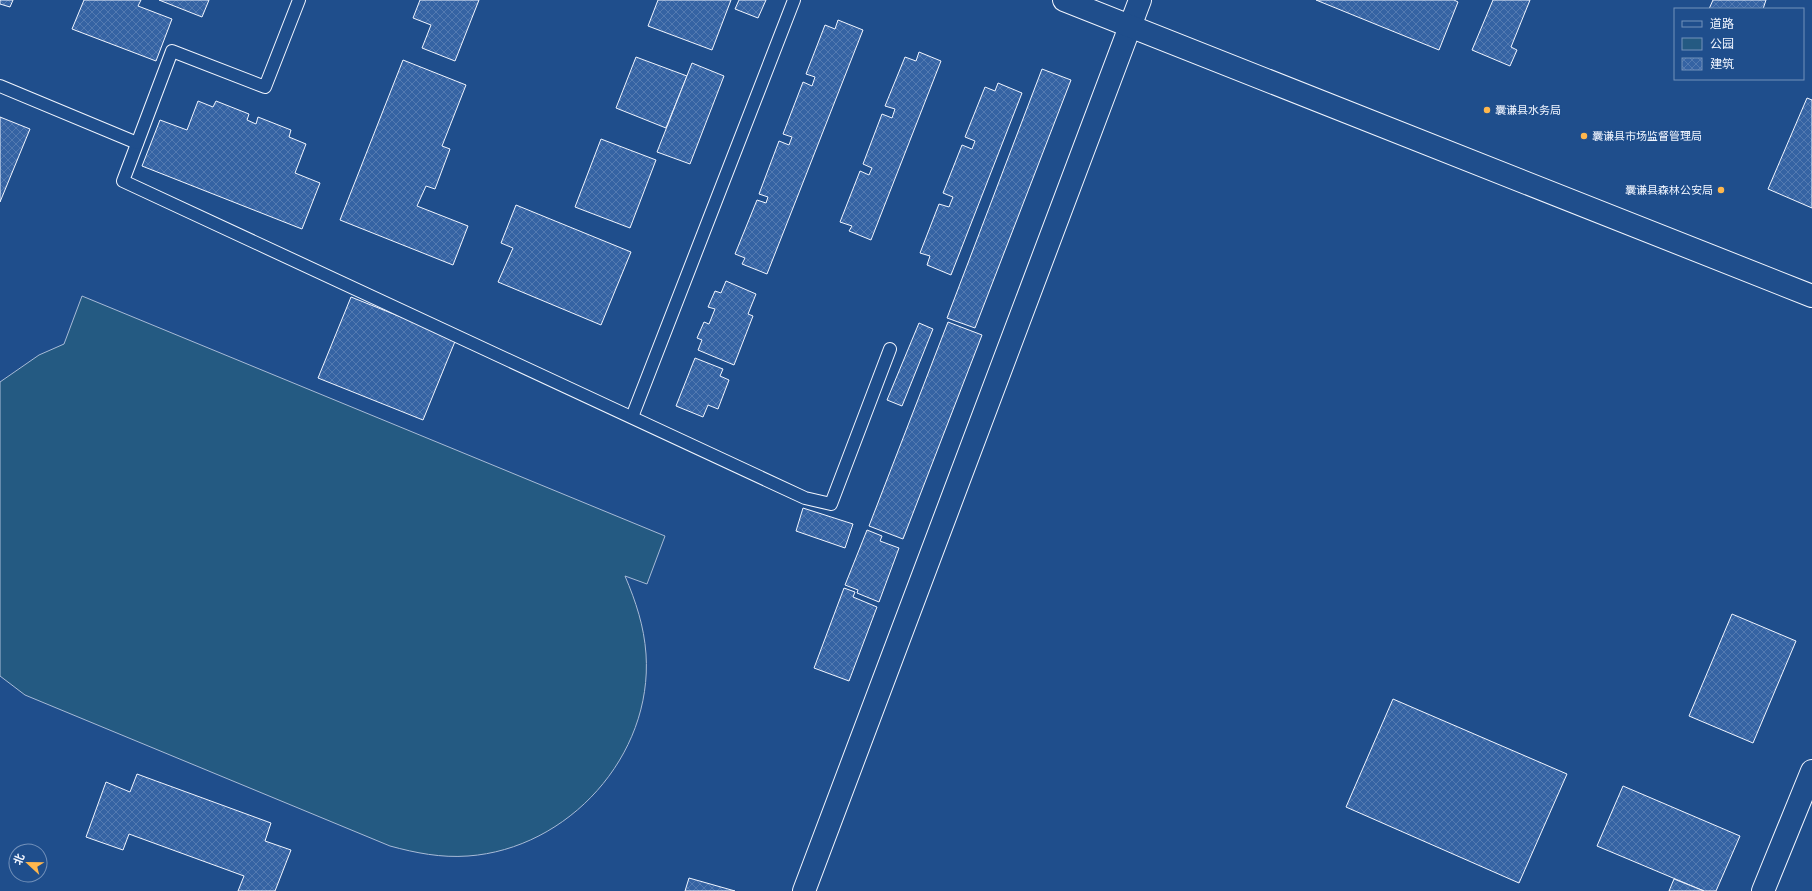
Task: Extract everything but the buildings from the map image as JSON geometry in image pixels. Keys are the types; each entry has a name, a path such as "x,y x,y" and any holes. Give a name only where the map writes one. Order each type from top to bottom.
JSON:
{"main road":[{"path":"1064,0 1812,296"},
{"path":"804,891 1140,0"},
{"path":"1764,891 1812,771"}],"lane":[{"path":"299,0 265,86 172,51 123,181 805,498 831,504 890,349"},
{"path":"632,417 794,0"},
{"path":"0,86 137,143"}],"green space":[{"path":"82,296 665,536 647,584 625,576 636,605 643,634 646,654 644,692 635,728 619,761 597,791 570,816 539,836 505,849 468,856 438,856 419,853 390,846 25,695 0,676 0,382 39,355 64,344"}],"place":[{"name":"囊谦县水务局","path":"1487,110"},
{"name":"囊谦县市场监督管理局","path":"1584,136"},
{"name":"囊谦县森林公安局","path":"1721,190"}]}
